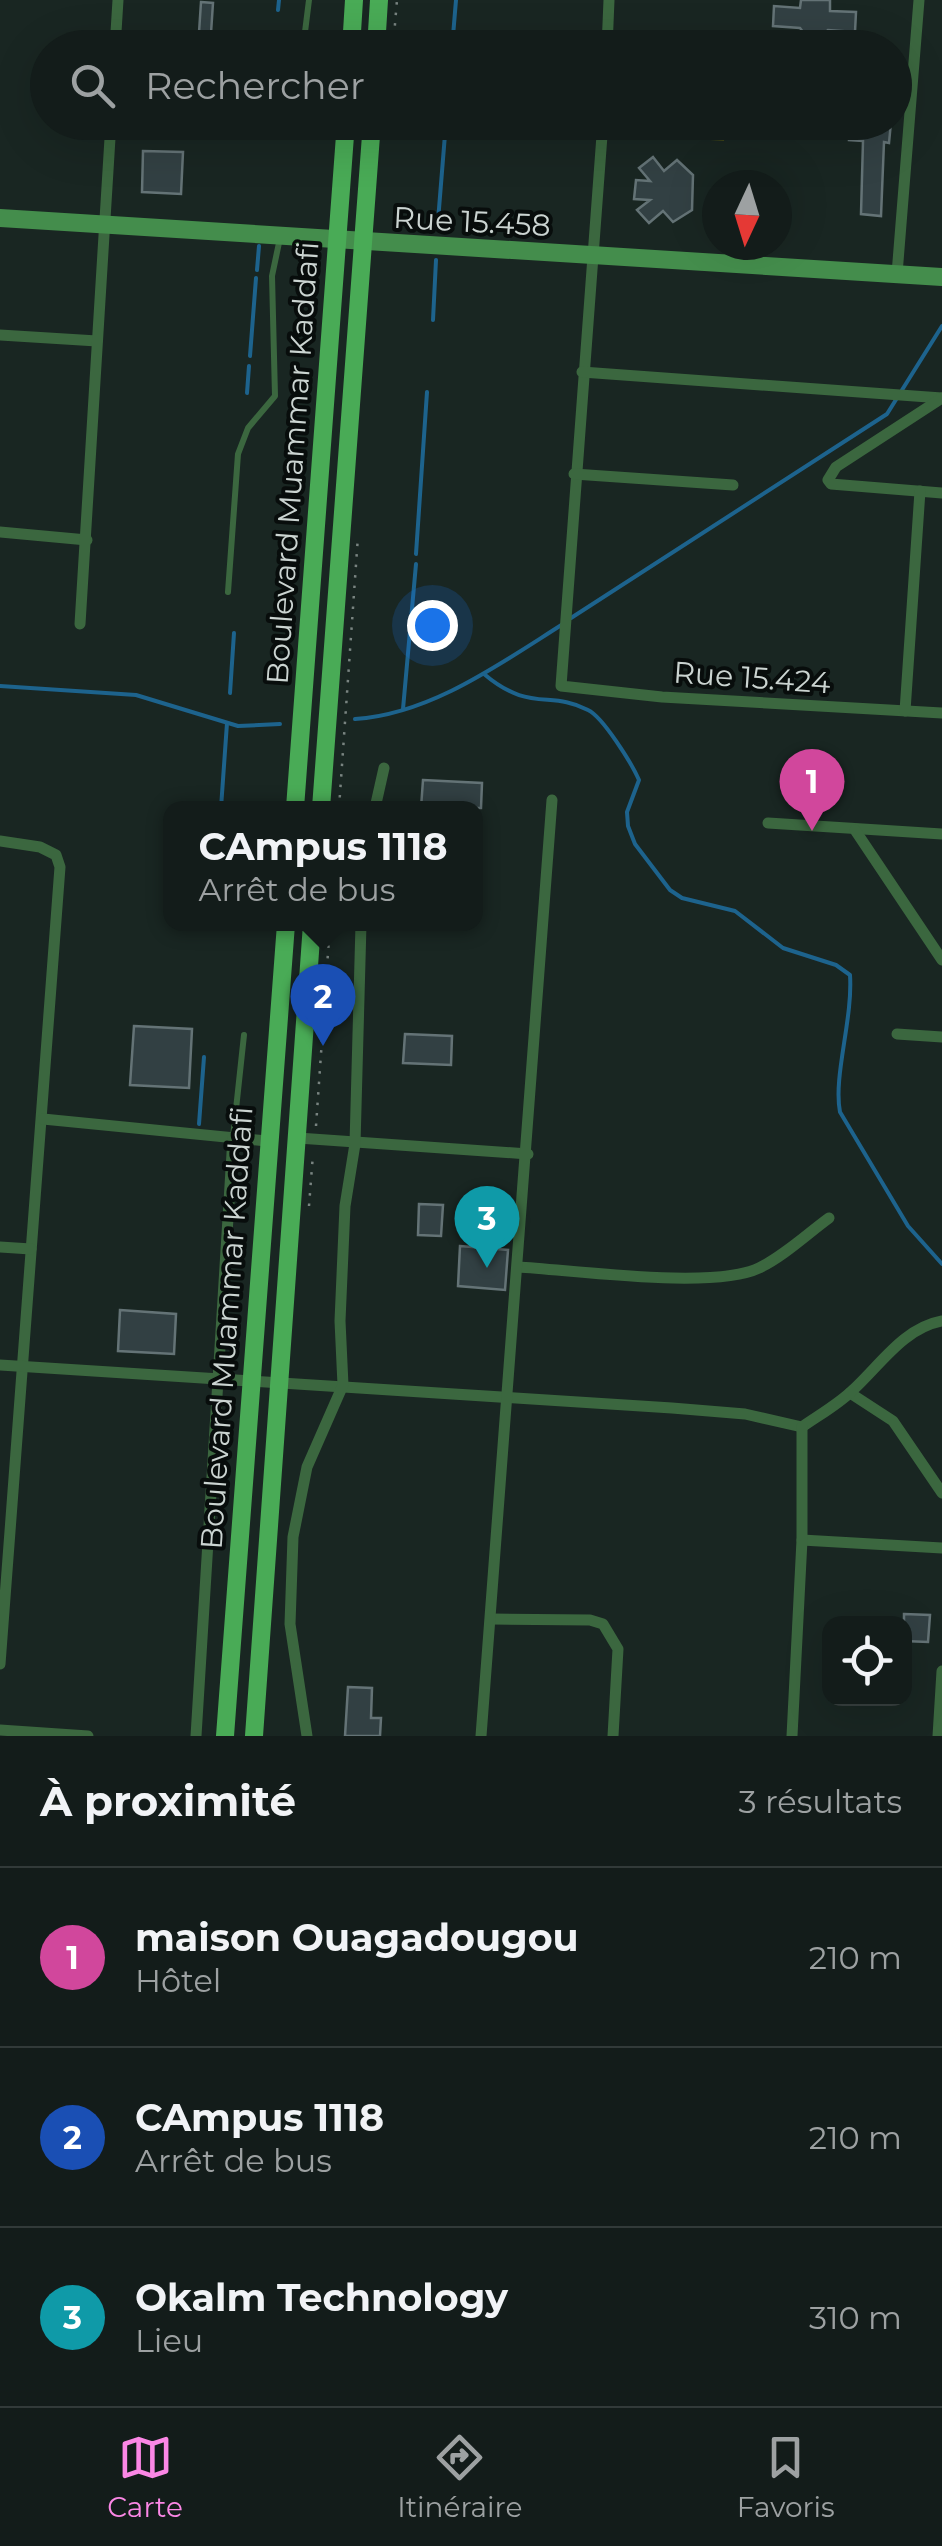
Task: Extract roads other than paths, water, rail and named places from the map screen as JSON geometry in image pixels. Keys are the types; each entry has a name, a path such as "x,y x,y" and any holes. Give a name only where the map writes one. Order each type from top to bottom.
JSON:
{"main road":[{"path":"352,30 354,0"},
{"path":"377,30 379,0"},
{"name":"Boulevard Muammar Kaddafi","path":"296,801 345,140"},
{"name":"Boulevard Muammar Kaddafi","path":"322,801 371,140"},
{"name":"Rue 15.458","path":"0,218 942,277"},
{"name":"Boulevard Muammar Kaddafi","path":"225,1736 285,931"},
{"name":"Boulevard Muammar Kaddafi","path":"254,1736 312,931"}],"street":[{"path":"116,30 118,0"},
{"path":"608,30 609,0"},
{"path":"912,87 919,0"},
{"path":"80,624 109,140"},
{"path":"602,140 574,474 733,485"},
{"path":"897,274 908,140"},
{"path":"0,335 97,341"},
{"path":"582,372 942,398 836,467 828,480 831,484 942,493"},
{"name":"Rue 15.424","path":"574,474 561,686 645,696 942,712"},
{"path":"906,711 920,491"},
{"path":"0,532 87,540"},
{"path":"377,801 384,768"},
{"path":"481,1736 510,1397 552,800"},
{"path":"768,823 942,834"},
{"path":"855,830 935,940 942,960"},
{"path":"0,841 40,847 56,855 60,867 26,1366 0,1664"},
{"path":"307,1736 290,1624 293,1537 307,1467 343,1386 340,1321 345,1206 355,1144 361,931"},
{"path":"897,1034 942,1037"},
{"path":"42,1119 267,1140"},
{"path":"196,1736 234,1137"},
{"path":"298,1138 528,1154"},
{"path":"518,1268 685,1276 733,1274 758,1268 830,1218"},
{"path":"0,1246 31,1249"},
{"path":"0,1365 744,1414 802,1427 850,1393 905,1338 926,1324 942,1321"},
{"path":"850,1393 894,1421 942,1493"},
{"path":"792,1736 802,1540 802,1427"},
{"path":"802,1540 942,1548"},
{"path":"492,1619 590,1620 603,1624 613,1634 618,1649 613,1736"},
{"path":"938,1736 942,1671"},
{"path":"0,1730 88,1736"}],"lane":[{"path":"306,30 309,0"},
{"path":"228,592 238,454 248,428 275,396 272,276 281,237"},
{"path":"234,1137 244,1034"}],"waterway":[{"path":"278,10 279,0"},
{"path":"454,30 456,0"},
{"path":"438,221 445,140"},
{"path":"257,270 259,246"},
{"path":"433,320 436,260"},
{"path":"250,356 256,278"},
{"path":"902,390 942,326"},
{"path":"247,393 249,366"},
{"path":"416,554 427,392"},
{"path":"571,618 887,414 897,398"},
{"path":"403,709 416,564"},
{"path":"355,719 411,708 438,697 563,624"},
{"path":"230,693 234,633"},
{"path":"484,674 514,693 575,704 601,722 639,780 627,812 635,844 670,890 682,898 735,911 783,948 836,965 850,975 839,1082 840,1112 908,1226 942,1264"},
{"path":"0,686 136,695 238,726 280,724"},
{"path":"221,801 227,723"},
{"path":"199,1124 204,1057"}],"place":[{"name":"maison Ouagadougou","path":"812,831"},
{"name":"CAmpus 1118","path":"323,1046"},
{"name":"Okalm Technology","path":"487,1268"}]}
